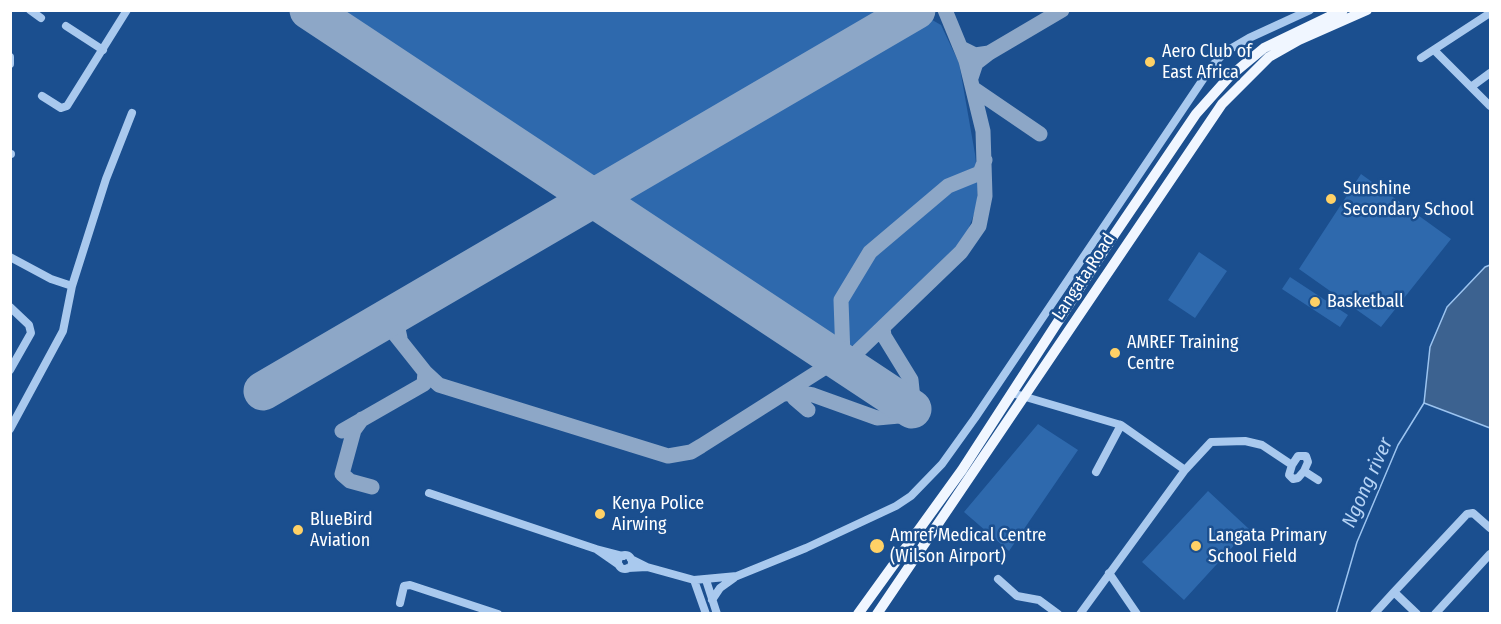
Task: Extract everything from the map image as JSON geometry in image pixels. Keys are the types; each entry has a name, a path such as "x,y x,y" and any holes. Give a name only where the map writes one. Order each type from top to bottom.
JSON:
{"main road":[{"name":"Langata Road","path":"858,614 962,470 1114,235 1211,96 1229,77 1264,48 1343,10"},
{"name":"Langata Road","path":"877,614 1128,240 1228,96 1249,75 1281,50 1367,10"},
{"path":"884,577 896,585"}],"street":[{"path":"30,10 41,18"},
{"path":"42,96 62,108 67,106 127,10"},
{"path":"429,493 627,558 647,567 694,580 737,576 768,565 896,506 922,485 942,464 1212,66 1225,52 1249,38 1310,10"},
{"path":"1421,58 1491,13"},
{"path":"66,26 103,50"},
{"path":"1434,50 1491,106"},
{"path":"10,57 10,64"},
{"path":"1471,87 1491,73"},
{"path":"10,429 63,331 72,286 117,145 132,113"},
{"path":"10,257 51,279 72,286"},
{"path":"10,308 29,325 31,333 10,370"},
{"path":"1012,393 1121,425 1185,470"},
{"path":"1096,472 1121,425"},
{"path":"1080,614 1205,446 1217,440 1262,445 1292,465"},
{"path":"1298,456 1306,456 1308,462 1298,478 1293,479 1289,475 1292,465 1298,456"},
{"path":"1304,471 1318,480"},
{"path":"1374,614 1467,514 1473,513 1491,528"},
{"path":"596,549 624,569 647,567"},
{"path":"1435,614 1491,554"},
{"path":"619,565 627,558"},
{"path":"627,558 628,568"},
{"path":"1109,573 1137,614"},
{"path":"712,600 720,588 737,576"},
{"path":"998,579 1017,596 1039,600 1058,614"},
{"path":"694,580 706,614"},
{"path":"706,580 717,614"},
{"path":"400,603 404,586 410,585 498,614"},
{"path":"1394,592 1417,614"}],"shaded area":[{"path":"335,11 894,11 595,180"},
{"path":"927,17 941,25 959,63 975,154 978,182 977,206 965,238 855,345 846,347 839,345 628,203 625,194 628,191"},
{"path":"1361,174 1451,239 1381,327 1299,269"},
{"path":"1199,252 1227,271 1195,318 1168,300"},
{"path":"1490,265 1490,428 1424,403 1430,347 1447,307 1485,267"},
{"name":"Basketball","path":"1290,277 1348,315 1340,327 1282,289"},
{"path":"1038,424 1078,450 1009,551 964,512"},
{"name":"Langata Primary School Field","path":"1208,491 1249,529 1184,600 1142,562"}],"waterway":[{"name":"Ngong river","path":"1336,614 1357,542 1398,445 1424,403"}],"taxiway":[{"path":"822,350 843,356 853,356 961,252 979,226 985,196 983,131 966,61 945,10"},
{"path":"989,53 1062,10"},
{"path":"961,48 975,55 989,53 976,63 971,78"},
{"path":"974,89 1040,134"},
{"path":"843,356 841,300 870,252 948,186 980,173 985,160"},
{"path":"400,338 397,324 402,310"},
{"path":"378,324 385,324 390,328 425,372 439,385 668,456 691,452 824,368 827,360 822,350"},
{"path":"883,328 884,336 911,380 913,399"},
{"path":"342,431 424,384 425,372"},
{"path":"796,387 794,398 808,410"},
{"path":"784,394 796,392 813,395 877,418 899,416"},
{"path":"362,419 354,430 342,474 350,481 372,487"}],"runway":[{"path":"309,10 912,409"},
{"path":"263,391 916,10"}],"place":[{"name":"Aero Club of East Africa","path":"1150,62"},
{"name":"Sunshine Secondary School","path":"1331,199"},
{"name":"Basketball","path":"1315,302"},
{"name":"AMREF Training Centre","path":"1115,353"},
{"name":"Kenya Police Airwing","path":"600,514"},
{"name":"BlueBird Aviation","path":"298,530"},
{"name":"Amref Medical Centre (Wilson Airport)","path":"877,546"},
{"name":"Langata Primary School Field","path":"1196,546"}]}
